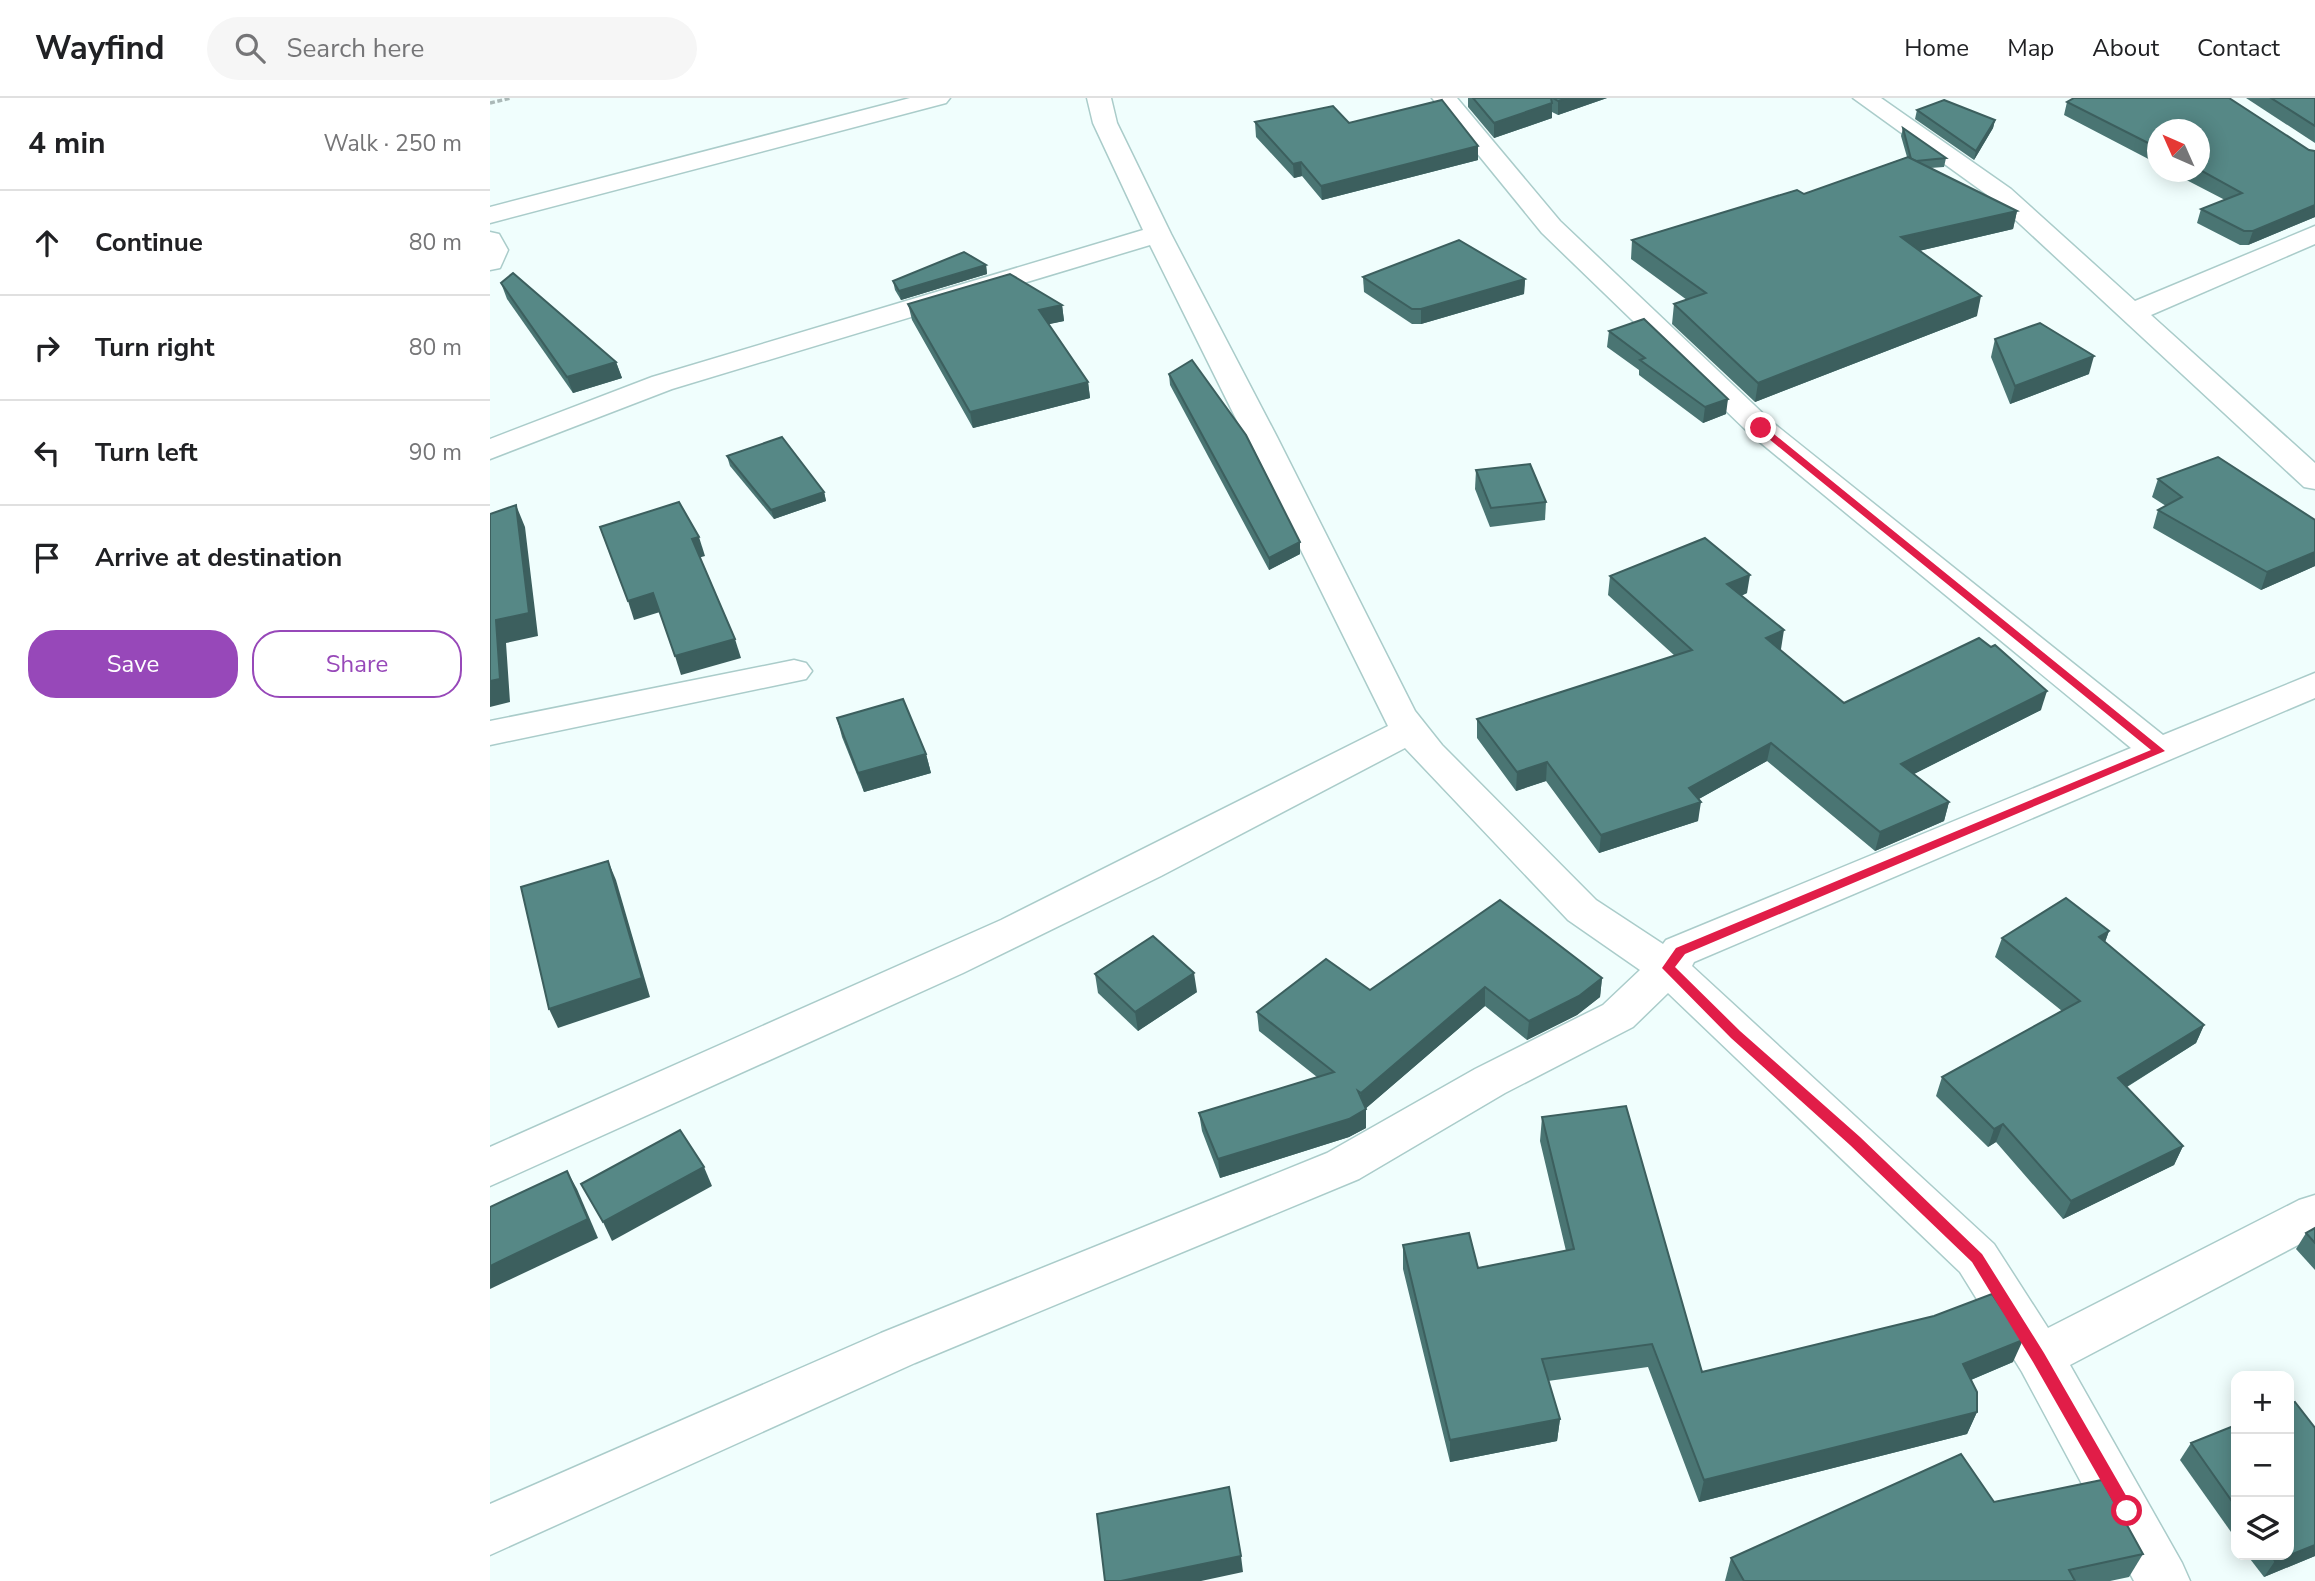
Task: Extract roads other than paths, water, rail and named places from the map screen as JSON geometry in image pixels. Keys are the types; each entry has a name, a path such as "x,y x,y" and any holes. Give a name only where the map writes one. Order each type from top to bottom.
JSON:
{"street":[{"path":"490,215 938,98"},
{"path":"1099,98 1105,123 1158,234 1262,437 1399,716 1429,754 1582,910 1668,968 1735,1035 1855,1141 1977,1258 2039,1357 2127,1511 2163,1581"},
{"path":"1444,98 1551,227 1761,428 2160,751"},
{"path":"1865,98 2002,194 2315,480"},
{"path":"490,450 662,383 1158,234"},
{"path":"2131,313 2315,234"},
{"path":"490,240 495,250 490,262"},
{"path":"490,733 794,671"},
{"path":"490,1530 898,1348 1343,1166 1490,1081 1618,1016 1668,968 1680,951 2315,685"},
{"path":"490,1167 895,987 1159,860 1410,730"},
{"path":"2039,1357 2315,1214"}]}
